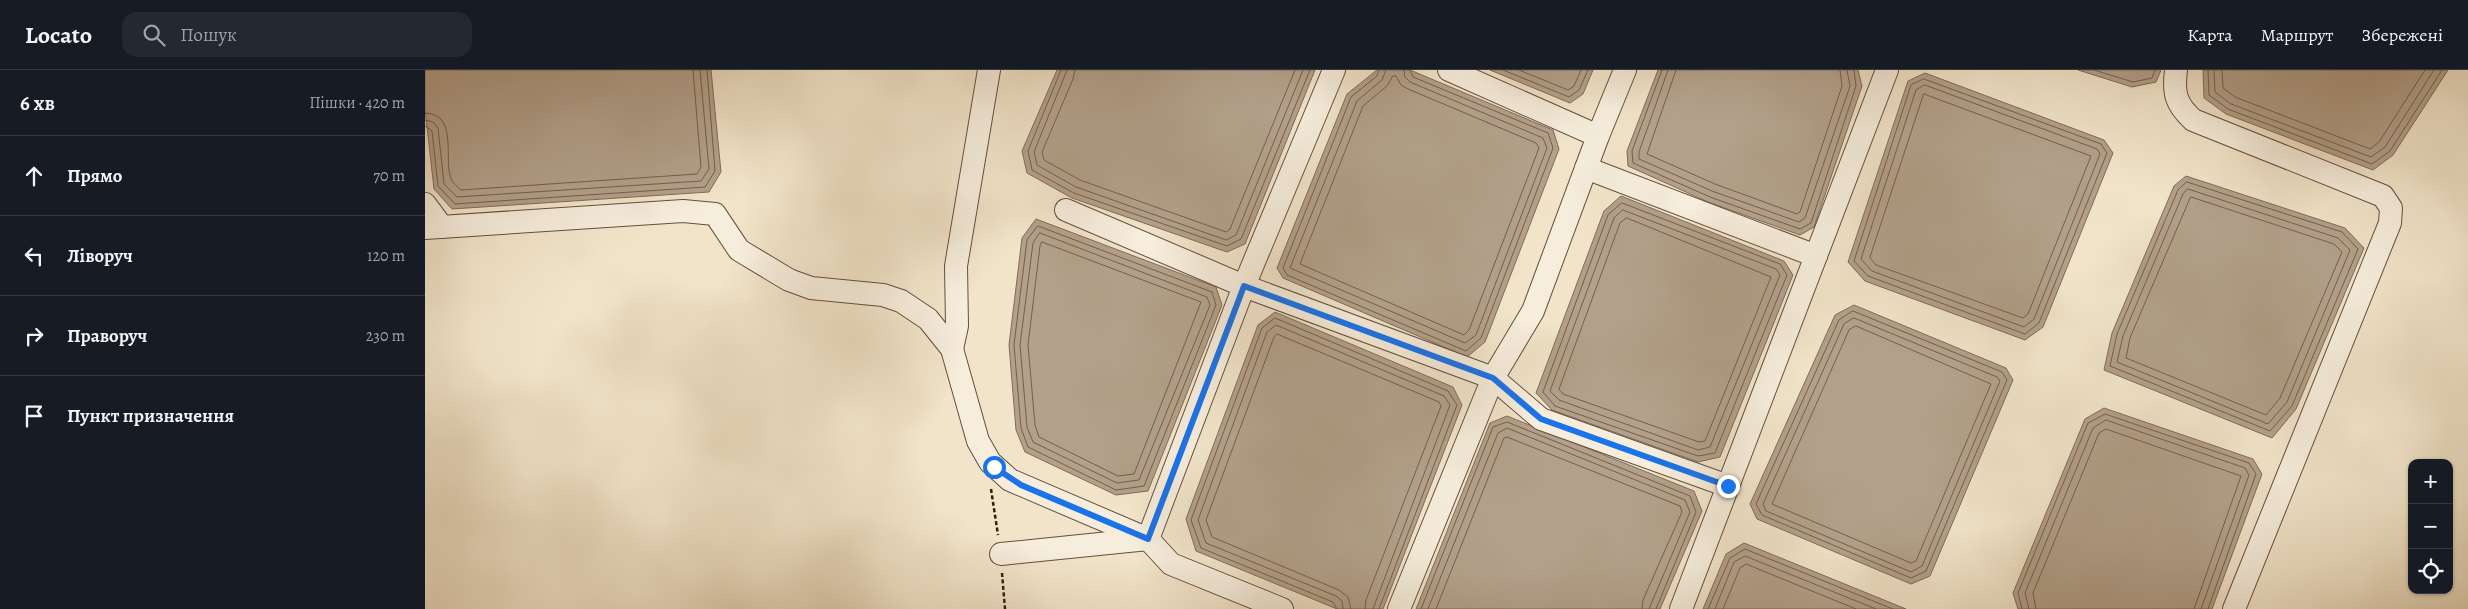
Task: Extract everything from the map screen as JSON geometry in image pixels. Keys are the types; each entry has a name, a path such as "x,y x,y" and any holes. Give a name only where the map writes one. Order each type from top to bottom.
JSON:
{"lane":[{"path":"952,349 957,326 956,266 989,70"},
{"path":"1148,539 1244,286 1334,70"},
{"path":"1449,70 1598,136"},
{"path":"1399,609 1493,378 1533,311 1598,136 1625,70"},
{"path":"1681,609 1887,70"},
{"path":"2176,70 2175,92 2180,108 2193,120 2383,196 2391,208 2390,222 2234,609"},
{"path":"1586,168 1816,256"},
{"path":"425,204 433,227 683,211 715,214 739,250 789,280 811,288 873,293 901,301 928,319 952,349 978,441 983,453 994,467 1021,485 1148,539 1171,564 1282,609"},
{"path":"1066,210 1244,286 1493,378 1541,419 1728,486"},
{"path":"1001,554 1148,539"}],"path":[{"path":"991,488 1001,554 1005,609"}],"water":[{"path":"425,70 711,70 721,172 709,192 452,209 434,189 425,109"},
{"path":"1057,70 1315,70 1245,244 1227,252 1072,198 1027,173 1022,151"},
{"path":"1377,70 1410,70 1553,130 1559,149 1485,342 1467,357 1283,278 1277,268 1347,94"},
{"path":"1490,70 1593,70 1583,94 1570,103"},
{"path":"1658,70 1858,70 1862,86 1814,227 1800,235 1708,202 1628,166 1627,151"},
{"path":"2078,70 2161,70 2156,82 2132,87"},
{"path":"2203,70 2448,70 2393,155 2373,170 2226,114 2204,98"},
{"path":"1925,73 2104,140 2113,153 2043,327 2025,340 1865,281 1848,262 1908,81"},
{"path":"2186,176 2345,228 2364,248 2296,409 2272,438 2104,370 2112,333 2174,186"},
{"path":"1621,196 1784,261 1793,275 1720,457 1698,462 1552,410 1536,393 1604,211"},
{"path":"1036,219 1216,287 1222,305 1148,491 1116,495 1025,452 1016,430 1009,345 1022,238"},
{"path":"1854,305 2006,368 2013,380 1930,576 1911,584 1757,519 1750,504 1835,315"},
{"path":"1275,312 1453,387 1462,405 1383,609 1337,609 1196,551 1186,519 1258,325"},
{"path":"2104,408 2253,459 2262,474 2212,609 2018,609 2013,593 2085,419"},
{"path":"1507,416 1694,491 1702,511 1660,609 1416,609 1490,423"},
{"path":"1744,543 1906,609 1703,609 1726,554"}],"route":[{"path":"994,467 1010,480 1148,539 1244,286 1493,378 1541,419 1728,486"}]}
